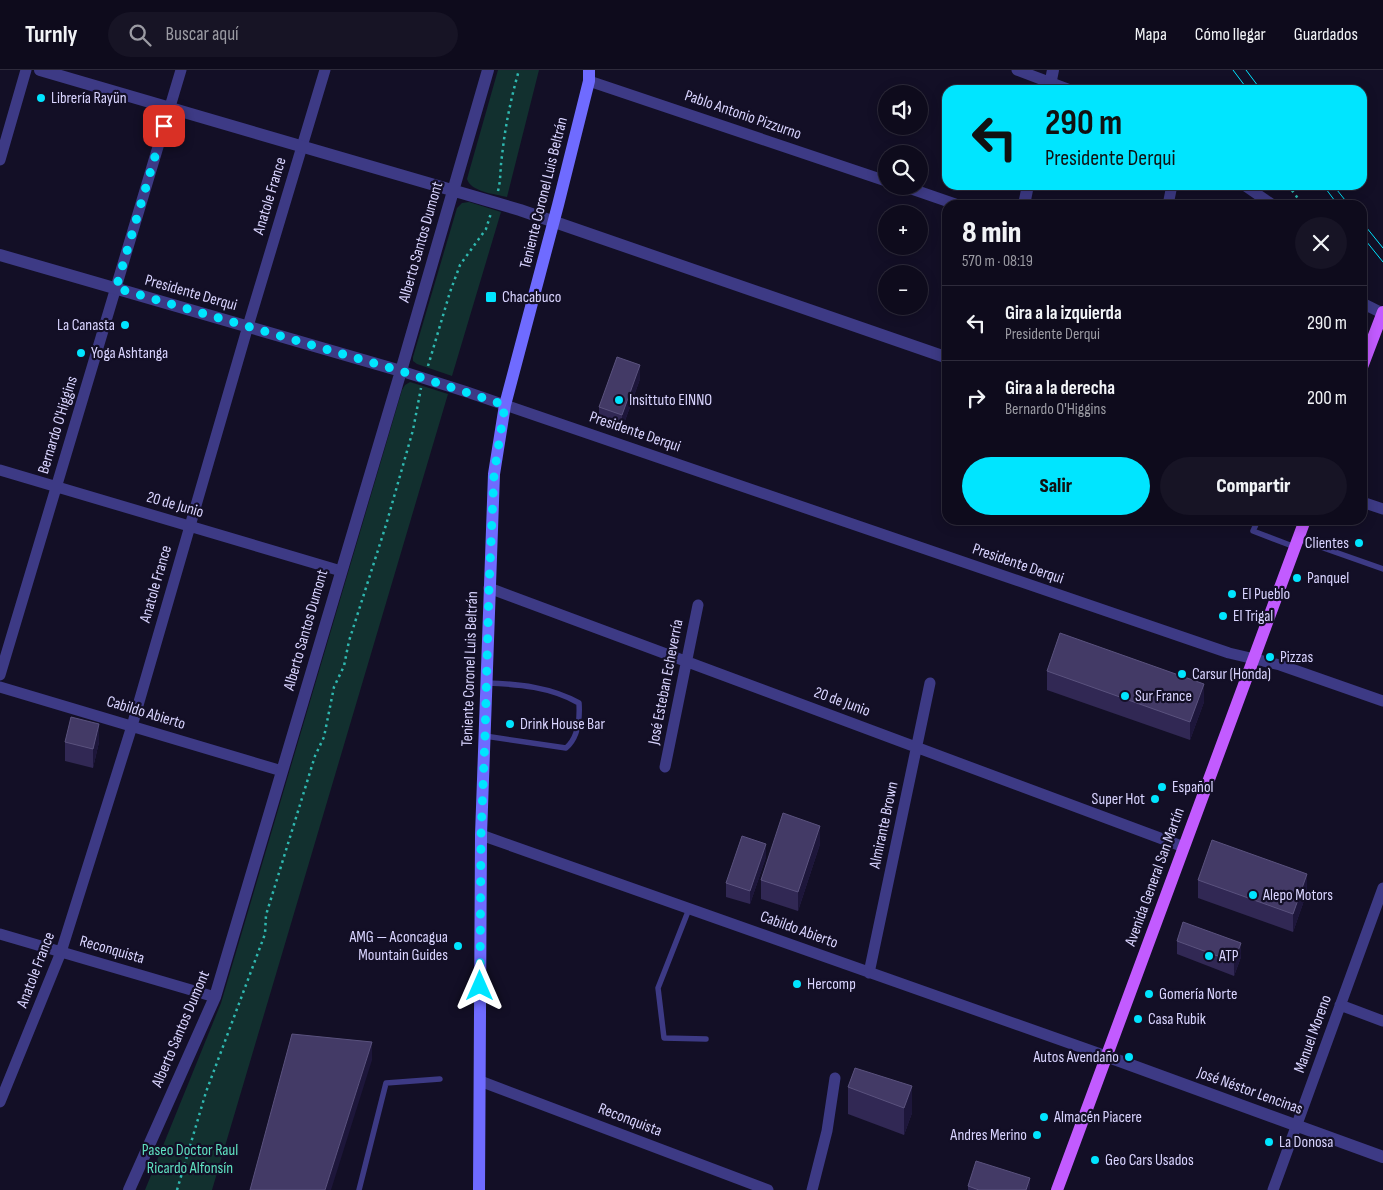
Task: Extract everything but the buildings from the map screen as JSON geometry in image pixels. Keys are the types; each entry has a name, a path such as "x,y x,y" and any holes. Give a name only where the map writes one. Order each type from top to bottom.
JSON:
{"main road":[{"name":"Teniente Coronel Luis Beltrán","path":"479,1190 481,835 494,474 505,405 554,223 589,75"},
{"path":"1367,353 1383,312"},
{"name":"Avenida General San Martín","path":"1057,1190 1303,525"}],"street":[{"path":"0,160 26,70"},
{"path":"40,70 494,203 942,356"},
{"name":"Bernardo O'Higgins","path":"0,675 181,70"},
{"name":"Anatole France","path":"0,1102 61,952 132,726 248,326 325,70"},
{"name":"Alberto Santos Dumont","path":"129,1190 215,997 401,371 488,70"},
{"path":"1017,70 1051,81"},
{"name":"Pablo Antonio Pizzurno","path":"589,75 878,178"},
{"path":"1251,190 1266,200"},
{"path":"928,195 944,200"},
{"name":"Presidente Derqui","path":"0,254 401,371 1229,653 1280,665 1383,701"},
{"path":"1367,305 1383,312"},
{"name":"20 de Junio","path":"0,470 341,571"},
{"path":"1367,504 1383,509"},
{"name":"20 de Junio","path":"489,588 1184,846"},
{"name":"José Esteban Echeverría","path":"665,767 698,605"},
{"name":"Almirante Brown","path":"869,972 930,683"},
{"name":"Cabildo Abierto","path":"0,687 282,771"},
{"name":"Cabildo Abierto","path":"481,835 1106,1056"},
{"name":"Manuel Moreno","path":"1273,1190 1383,888"},
{"name":"Reconquista","path":"0,934 215,997"},
{"path":"1340,1005 1383,1021"},
{"name":"José Néstor Lencinas","path":"1106,1056 1383,1157"},
{"path":"812,1190 827,1131 836,1078"},
{"name":"Reconquista","path":"480,1081 768,1190"}],"lane":[{"path":"1256,525 1253,531 1383,569"},
{"path":"485,736 566,748 573,742 580,715 579,703 568,697 526,686 487,683"},
{"path":"689,909 658,988 664,1038 706,1039"},
{"path":"359,1190 386,1083 440,1079"}],"path":[{"path":"177,1190 206,1092 265,934 266,916 315,756 324,737 334,687 344,666 349,641 386,525 413,430 424,379 450,292 460,265 486,229 500,184 508,114 519,70"}],"green space":[{"path":"498,70 539,70 507,197 478,190 467,179"},
{"path":"469,202 501,212 452,376 417,364 413,361 413,357 457,208 462,203"},
{"name":"Paseo Doctor Raul Ricardo Alfonsín","path":"410,382 448,394 212,1190 145,1190 221,1003 402,390"}],"tram line":[{"path":"1233,70 1244,85"},
{"path":"1246,70 1257,85"},
{"path":"1327,190 1334,200"},
{"path":"1337,190 1345,200"},
{"path":"1367,228 1383,248"},
{"path":"1367,242 1383,262"}],"place":[{"name":"Librería Rayün","path":"41,98"},
{"name":"Chacabuco","path":"491,297"},
{"name":"La Canasta","path":"125,325"},
{"name":"Yoga Ashtanga","path":"81,353"},
{"name":"Insittuto EINNO","path":"619,400"},
{"name":"Clientes","path":"1359,543"},
{"name":"Panquel","path":"1297,578"},
{"name":"El Pueblo","path":"1232,594"},
{"name":"El Trigal","path":"1223,616"},
{"name":"Pizzas","path":"1270,657"},
{"name":"Carsur (Honda)","path":"1182,674"},
{"name":"Sur France","path":"1125,696"},
{"name":"Drink House Bar","path":"510,724"},
{"name":"Español","path":"1162,787"},
{"name":"Super Hot","path":"1155,799"},
{"name":"Alepo Motors","path":"1253,895"},
{"name":"AMG — Aconcagua Mountain Guides","path":"458,946"},
{"name":"ATP","path":"1209,956"},
{"name":"Hercomp","path":"797,984"},
{"name":"Gomería Norte","path":"1149,994"},
{"name":"Casa Rubik","path":"1138,1019"},
{"name":"Autos Avendaño","path":"1129,1057"},
{"name":"Almacén Piacere","path":"1044,1117"},
{"name":"Andres Merino","path":"1037,1135"},
{"name":"La Donosa","path":"1269,1142"},
{"name":"Geo Cars Usados","path":"1095,1160"}],"route":[{"path":"164,126 116,288 401,371 505,405 494,474 489,588 481,835 480,986"}]}
